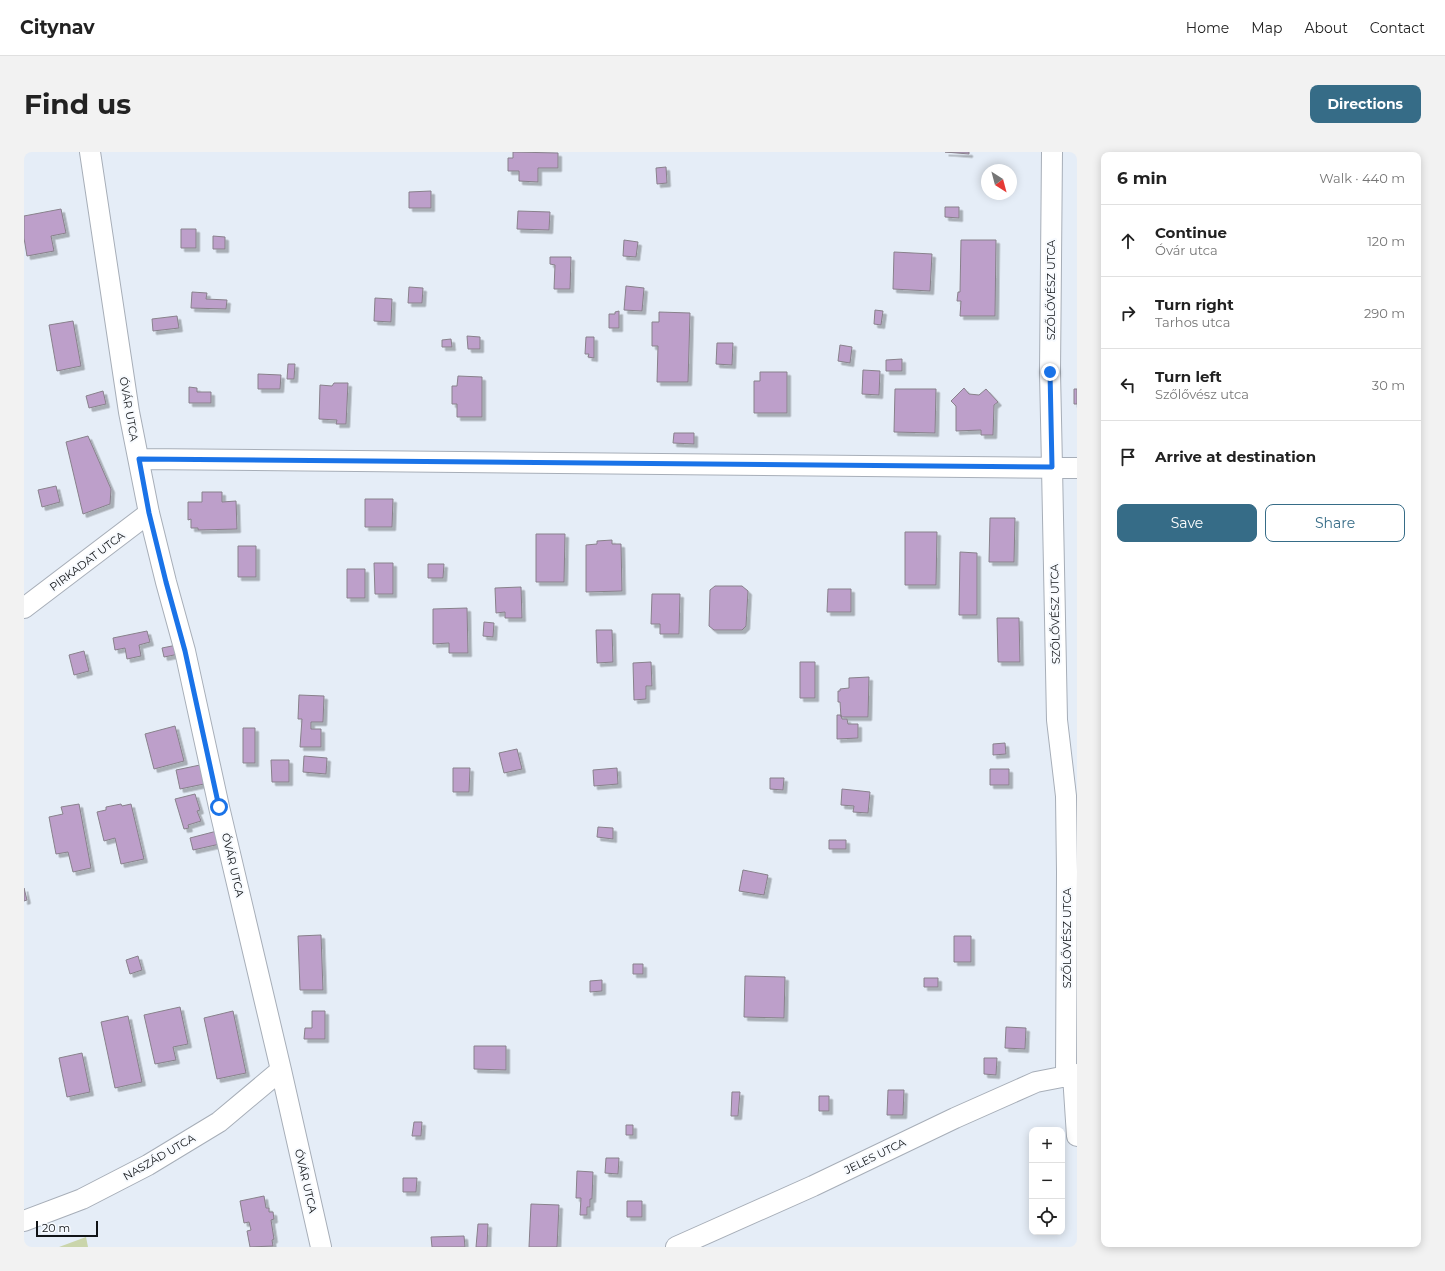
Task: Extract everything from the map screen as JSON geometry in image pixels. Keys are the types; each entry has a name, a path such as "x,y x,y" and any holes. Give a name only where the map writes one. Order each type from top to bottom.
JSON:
{"street":[{"name":"ÓVÁR UTCA","path":"90,152 129,412 149,513 185,651 219,807 321,1247"},
{"name":"SZŐLŐVÉSZ UTCA","path":"1052,152 1050,364 1057,720 1066,796 1072,1075 1077,1136"},
{"path":"139,459 1077,468"},
{"name":"PIRKADAT UTCA","path":"24,608 149,513"},
{"name":"NASZÁD UTCA","path":"24,1221 82,1199 155,1161 219,1122 281,1070"},
{"name":"JELES UTCA","path":"676,1247 813,1186 955,1118 1036,1082 1072,1075"}],"green space":[{"path":"86,1237 88,1247 59,1247"}],"building":[{"path":"513,152 558,153 558,168 538,168 538,182 519,181 519,171 508,171 508,158 513,158"},
{"path":"945,152 969,152 969,154"},
{"path":"666,167 667,183 657,184 656,168"},
{"path":"431,191 431,208 409,208 409,192"},
{"path":"945,207 959,207 959,218 945,217"},
{"path":"61,209 66,233 51,236 54,251 27,256 24,238 24,216"},
{"path":"518,211 550,212 549,230 517,229"},
{"path":"181,229 196,229 196,248 181,248"},
{"path":"213,236 225,237 225,249 213,249"},
{"path":"624,240 638,242 636,257 623,256"},
{"path":"961,240 996,240 995,316 960,316 961,301 957,301 958,292 960,292"},
{"path":"894,252 932,254 930,291 893,289"},
{"path":"550,257 571,257 570,289 554,289 555,265 550,264"},
{"path":"626,286 644,288 642,311 624,310"},
{"path":"409,287 423,288 422,303 408,303"},
{"path":"192,292 207,293 206,299 227,300 226,309 191,308"},
{"path":"375,298 392,299 391,322 374,321"},
{"path":"875,310 883,311 881,325 874,324"},
{"path":"619,311 619,328 609,328 609,314 615,314 615,312"},
{"path":"659,312 690,313 688,382 657,382 658,346 652,346 652,322 659,322"},
{"path":"177,316 179,328 153,331 152,319"},
{"path":"73,321 81,366 57,371 49,325"},
{"path":"467,336 480,337 480,349 468,349"},
{"path":"586,337 594,337 594,358 588,357 589,354 585,354"},
{"path":"451,339 452,347 442,347 442,340"},
{"path":"717,343 733,343 732,365 716,364"},
{"path":"840,345 852,347 850,363 838,361"},
{"path":"902,359 902,371 886,371 886,360"},
{"path":"288,364 295,364 294,379 287,379"},
{"path":"863,370 880,371 879,395 862,394"},
{"path":"760,372 787,372 787,413 754,413 754,381 760,381"},
{"path":"258,374 281,375 280,389 258,389"},
{"path":"458,376 482,377 482,417 457,417 457,404 452,404 452,386 457,386"},
{"path":"334,383 348,383 346,424 336,424 337,420 319,419 320,385 332,386"},
{"path":"189,387 197,388 197,392 211,392 211,403 189,403"},
{"path":"964,388 969,394 979,395 986,389 998,402 994,405 993,435 981,435 981,430 956,431 956,406 951,401"},
{"path":"895,389 936,389 935,433 894,432"},
{"path":"1074,389 1077,389 1077,404 1074,404"},
{"path":"103,391 106,404 89,408 86,396"},
{"path":"674,433 694,433 694,444 673,443"},
{"path":"88,436 111,489 110,504 83,514 66,442"},
{"path":"56,486 60,502 42,507 38,490"},
{"path":"202,492 222,492 222,502 236,501 237,529 198,530 198,528 191,528 191,519 188,520 188,502 202,502"},
{"path":"365,499 393,499 392,527 365,527"},
{"path":"990,518 1015,518 1014,562 989,562"},
{"path":"905,532 937,532 936,585 905,585"},
{"path":"536,534 565,534 564,582 536,582"},
{"path":"612,540 612,544 621,544 622,591 586,592 586,545 597,544 597,541"},
{"path":"238,546 256,546 256,577 238,577"},
{"path":"960,552 977,553 977,615 959,615"},
{"path":"374,563 393,563 393,594 375,594"},
{"path":"428,564 444,564 443,578 428,578"},
{"path":"347,569 365,569 365,598 347,598"},
{"path":"715,586 742,586 748,591 746,626 742,630 714,630 709,626 710,590"},
{"path":"521,587 522,618 505,618 505,612 496,613 495,588"},
{"path":"828,589 851,589 851,612 827,612"},
{"path":"652,594 680,594 679,634 660,634 660,624 651,624"},
{"path":"467,608 468,653 449,653 449,643 433,644 433,609"},
{"path":"997,618 1019,618 1020,662 998,662"},
{"path":"484,622 494,623 493,637 483,636"},
{"path":"596,630 612,630 613,662 597,663"},
{"path":"147,631 150,642 139,645 141,656 127,659 125,648 115,650 113,638"},
{"path":"177,645 179,654 164,657 162,648"},
{"path":"84,651 89,671 74,675 69,655"},
{"path":"651,662 652,686 646,686 646,699 634,700 633,663"},
{"path":"800,662 815,662 815,698 800,698"},
{"path":"869,677 868,717 841,717 840,702 838,702 838,691 840,691 840,689 849,688 849,678"},
{"path":"299,695 324,696 323,722 311,722 311,729 321,729 321,747 300,747 302,719 298,719"},
{"path":"837,715 841,715 842,719 847,719 848,724 858,724 858,738 837,739"},
{"path":"175,726 184,761 154,769 145,734"},
{"path":"243,728 255,728 255,763 243,763"},
{"path":"1005,743 1006,754 993,755 993,744"},
{"path":"517,749 522,769 504,773 499,753"},
{"path":"304,756 327,758 326,774 303,772"},
{"path":"271,760 289,760 289,782 272,782"},
{"path":"200,765 204,784 180,789 176,770"},
{"path":"453,768 470,768 469,792 453,792"},
{"path":"617,768 618,784 594,786 593,770"},
{"path":"990,769 1009,769 1009,785 990,785"},
{"path":"770,778 784,778 783,790 770,789"},
{"path":"842,789 870,792 868,813 853,812 854,806 841,805"},
{"path":"195,794 200,810 197,811 201,821 188,825 189,828 184,829 175,799"},
{"path":"79,804 91,868 73,872 68,852 56,854 49,817 63,814 61,807"},
{"path":"121,804 122,806 131,804 144,859 121,864 115,838 104,841 97,812 106,810 106,807"},
{"path":"598,827 613,828 613,839 597,837"},
{"path":"217,831 220,844 193,850 190,838"},
{"path":"829,840 846,840 846,849 829,849"},
{"path":"743,870 768,875 764,895 739,891"},
{"path":"24,888 27,900 24,901"},
{"path":"321,935 323,990 300,990 298,936"},
{"path":"954,936 971,936 971,962 954,962"},
{"path":"138,956 142,970 130,974 126,960"},
{"path":"633,964 643,964 643,974 633,974"},
{"path":"745,976 785,977 784,1018 744,1017"},
{"path":"924,978 938,978 938,987 924,987"},
{"path":"602,980 602,991 590,992 590,981"},
{"path":"180,1007 188,1044 173,1047 176,1060 155,1064 144,1015"},
{"path":"233,1011 246,1073 217,1079 204,1018"},
{"path":"312,1011 325,1011 325,1039 304,1039 305,1028 312,1028"},
{"path":"128,1016 142,1082 115,1088 101,1022"},
{"path":"1006,1027 1026,1028 1025,1049 1005,1048"},
{"path":"474,1046 506,1046 506,1070 474,1069"},
{"path":"82,1053 90,1092 67,1097 59,1058"},
{"path":"984,1058 997,1058 996,1075 984,1074"},
{"path":"888,1090 904,1090 903,1115 887,1115"},
{"path":"732,1092 740,1092 738,1116 731,1116"},
{"path":"819,1096 829,1096 829,1111 819,1111"},
{"path":"414,1122 422,1122 421,1136 412,1136"},
{"path":"626,1125 633,1125 633,1135 626,1135"},
{"path":"606,1158 619,1158 618,1174 605,1173"},
{"path":"577,1171 593,1172 592,1199 590,1199 590,1207 587,1207 587,1215 580,1215 581,1198 576,1198"},
{"path":"403,1178 417,1178 416,1192 403,1192"},
{"path":"264,1196 266,1208 269,1208 269,1212 273,1212 274,1219 271,1220 274,1239 272,1240 273,1246 250,1247 247,1231 251,1230 249,1222 244,1223 240,1201"},
{"path":"627,1201 642,1201 642,1217 627,1217"},
{"path":"531,1204 559,1205 557,1247 529,1247"},
{"path":"478,1224 488,1224 487,1247 476,1247"},
{"path":"464,1236 465,1247 432,1247 431,1237"}],"route":[{"path":"219,807 185,651 149,513 139,459 1052,467 1050,372"}]}
